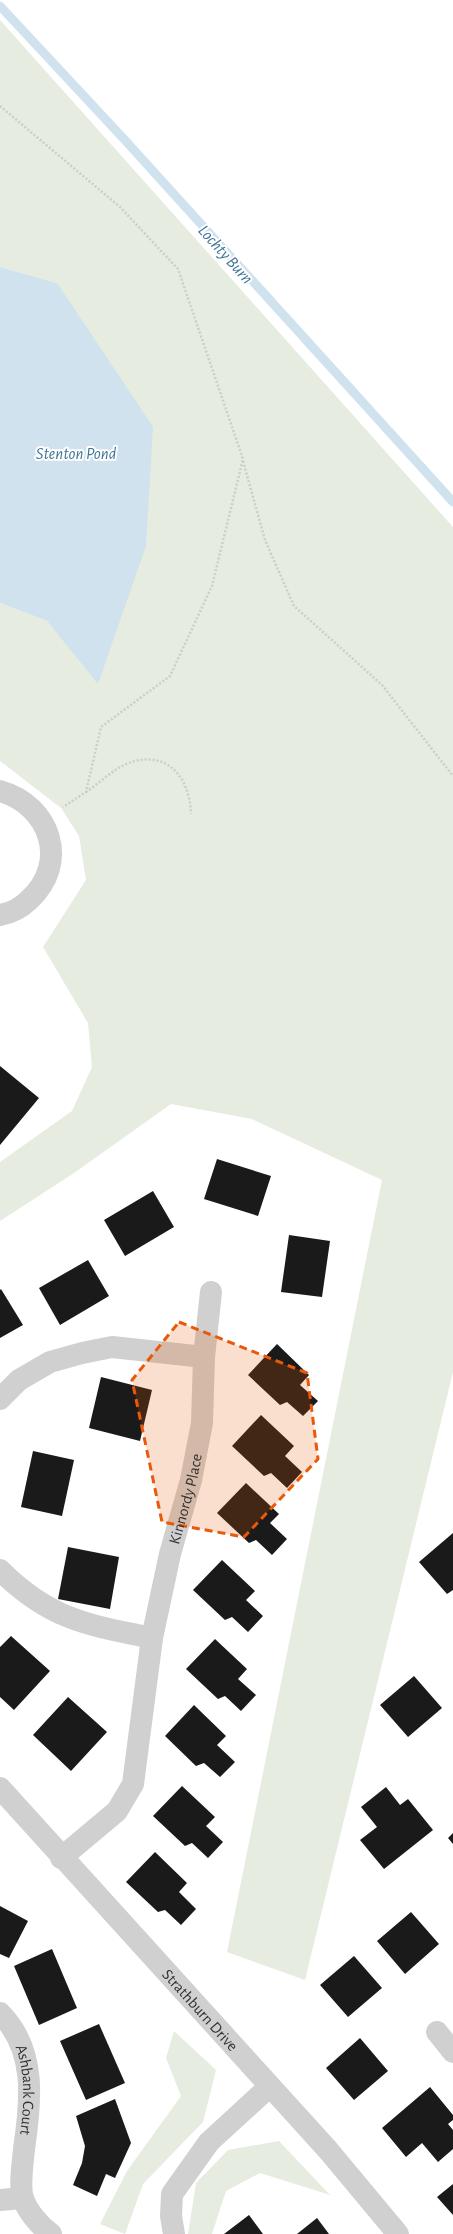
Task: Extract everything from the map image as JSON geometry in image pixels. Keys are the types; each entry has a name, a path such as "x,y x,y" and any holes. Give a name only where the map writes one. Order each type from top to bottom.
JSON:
{"street":[{"path":"0,791 20,798 35,810 47,828 52,850 48,872 39,891 22,906 0,915"},
{"name":"Kinnordy Place","path":"61,1858 117,1811 133,1784 152,1638 170,1554 190,1480 200,1430 204,1357 211,1292"},
{"path":"0,1400 19,1380 50,1362 82,1352 112,1347 204,1357"},
{"path":"0,1570 17,1587 43,1605 69,1619 152,1638"},
{"name":"Strathburn Drive","path":"0,1788 61,1858 328,2150 398,2234"},
{"name":"Ashbank Court","path":"0,2013 19,2040 27,2061 29,2075 30,2098 22,2163 22,2198"},
{"path":"437,2032 453,2052"},
{"path":"174,2234 171,2216 172,2194 209,2142 270,2087"},
{"path":"0,2200 22,2198 34,2217 50,2234"}],"path":[{"path":"0,106 120,207 178,269 243,459 266,540 294,606 382,685 453,776"},
{"path":"86,792 101,727 170,676 212,586 243,459"},
{"path":"42,820 86,792 122,766 138,760 159,760 175,770 186,784 191,798 191,814"}],"highlighted area":[{"path":"179,1322 307,1373 318,1459 244,1537 162,1522 132,1380"}],"shaded area":[{"path":"0,20 453,527 453,1372 305,1980 227,1952 382,1180 252,1119 171,1104 74,1173 0,1221 0,1162 72,1111 92,1067 88,1023 43,947 86,880 79,836 61,808 0,761 0,603 47,621 99,684 57,283 0,267"},
{"path":"174,2031 216,2070 203,2122 143,2184 125,2234 100,2224 127,2171 181,2096 166,2058"},
{"path":"279,2141 330,2195 260,2173 226,2191 212,2234 188,2234 196,2183 228,2150"}],"water":[{"name":"Stenton Pond","path":"0,267 57,283 153,427 146,546 98,684 47,621 0,603"}],"building":[{"path":"0,1066 39,1098 0,1145"},
{"path":"217,1159 271,1176 258,1216 204,1199"},
{"path":"153,1191 174,1227 125,1256 104,1220"},
{"path":"289,1235 330,1241 322,1297 281,1292"},
{"path":"88,1260 109,1296 60,1325 39,1288"},
{"path":"1,1289 23,1325 0,1338 0,1290"},
{"path":"277,1344 309,1375 300,1385 318,1401 303,1416 287,1402 280,1405 248,1375"},
{"path":"101,1377 152,1390 140,1441 89,1428"},
{"path":"261,1415 294,1446 285,1456 302,1472 287,1488 271,1473 264,1476 232,1446"},
{"path":"33,1451 74,1460 62,1516 21,1507"},
{"path":"246,1483 279,1514 270,1523 287,1539 272,1555 256,1540 249,1543 217,1513"},
{"path":"453,1533 453,1590 447,1594 419,1562"},
{"path":"68,1547 119,1557 110,1609 58,1599"},
{"path":"222,1560 255,1591 246,1600 263,1616 248,1632 232,1617 225,1620 193,1590"},
{"path":"11,1636 50,1671 14,1710 0,1697 0,1647"},
{"path":"215,1639 247,1669 238,1679 256,1695 241,1711 225,1696 218,1699 186,1669"},
{"path":"414,1676 442,1708 408,1737 380,1705"},
{"path":"68,1697 107,1732 71,1771 33,1735"},
{"path":"194,1705 226,1736 217,1745 235,1762 220,1777 204,1763 196,1766 165,1736"},
{"path":"182,1786 215,1817 206,1826 223,1842 208,1858 192,1843 185,1846 153,1816"},
{"path":"386,1787 400,1805 408,1799 433,1830 384,1869 360,1840 377,1827 361,1807"},
{"path":"453,1833 453,1844 448,1838"},
{"path":"155,1852 187,1883 179,1892 196,1909 181,1925 165,1910 158,1912 126,1882"},
{"path":"0,1906 28,1921 9,1958 0,1954"},
{"path":"411,1912 439,1944 405,1974 377,1941"},
{"path":"52,1949 77,2008 39,2025 14,1966"},
{"path":"354,1956 382,1988 348,2017 320,1985"},
{"path":"99,2024 125,2083 86,2100 60,2041"},
{"path":"360,2038 388,2071 354,2100 326,2068"},
{"path":"430,2087 453,2115 453,2120 448,2124 453,2130 453,2149 438,2162 422,2143 406,2157 382,2128"},
{"path":"115,2099 131,2143 115,2178 106,2174 97,2196 73,2185 82,2163 85,2146 76,2116"},
{"path":"453,2184 453,2215 437,2197"},
{"path":"249,2215 263,2234 224,2234"},
{"path":"317,2218 329,2234 297,2234"}],"waterway":[{"name":"Lochty Burn","path":"0,6 123,138 453,502"}]}
